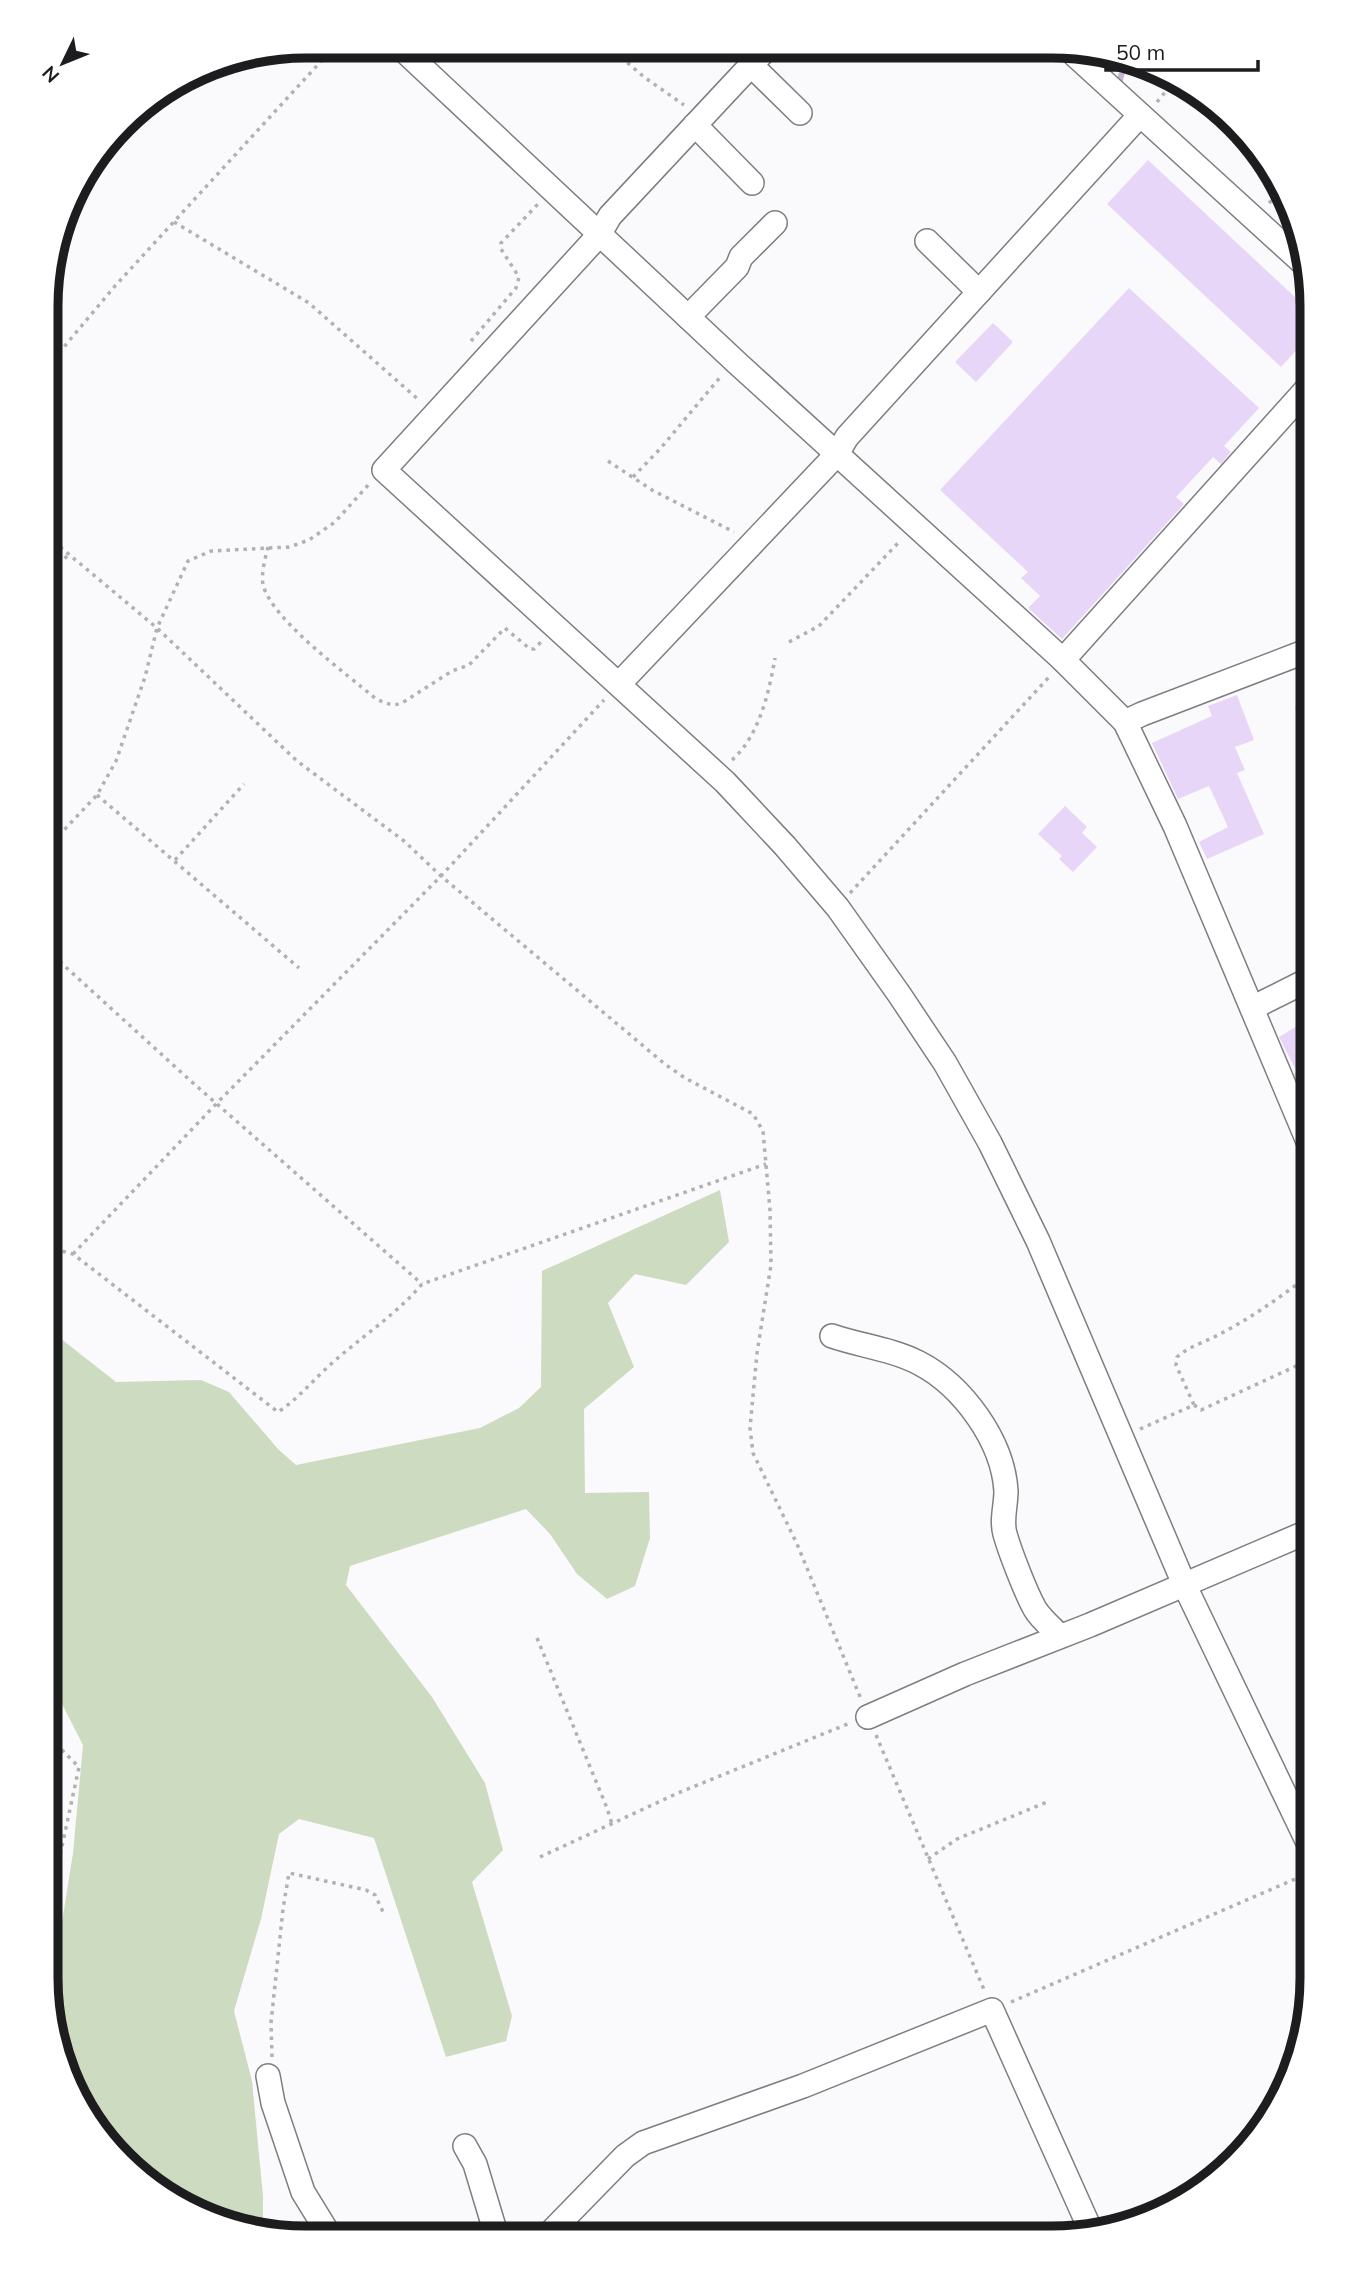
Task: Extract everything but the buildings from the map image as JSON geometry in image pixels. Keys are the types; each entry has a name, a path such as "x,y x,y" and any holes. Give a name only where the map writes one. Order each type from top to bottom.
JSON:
{"street":[{"path":"412,58 736,362 1063,660 1125,722 1170,815 1300,1123"},
{"path":"758,58 610,216 599,235 384,470 717,774 785,846 838,908 945,1063 990,1143 1038,1241 1184,1584 1300,1826"},
{"path":"1079,59 1295,255"},
{"path":"751,65 800,113"},
{"path":"620,683 837,454 847,437 1140,115"},
{"path":"697,123 752,183"},
{"path":"688,317 775,223"},
{"path":"927,240 979,292"},
{"path":"1063,660 1300,396"},
{"path":"1125,722 1300,654"},
{"path":"1252,1008 1300,984"},
{"path":"832,1336 865,1347 892,1351 919,1364 943,1379 970,1408 999,1455 1006,1491 1003,1520 1005,1534 1035,1609 1060,1636"},
{"path":"868,1717 1300,1535"},
{"path":"557,2226 615,2166 643,2143 803,2086 992,2010 1088,2223"},
{"path":"268,2076 273,2103 303,2192 324,2226"},
{"path":"465,2146 475,2164 494,2226"}],"path":[{"path":"58,354 115,286 324,58"},
{"path":"622,58 691,110 697,123"},
{"path":"1140,115 1148,111 1169,87"},
{"path":"462,351 519,282 519,277 500,249 501,243 552,190"},
{"path":"174,222 309,303 420,401 416,407"},
{"path":"632,478 736,362"},
{"path":"608,461 652,490 725,526 751,545"},
{"path":"58,836 97,795 116,761 145,677 157,628 188,561 211,551 289,547 317,536 335,522 384,470"},
{"path":"789,642 819,626 914,524"},
{"path":"58,545 157,628 297,761 404,841 441,876 666,1065 753,1114 763,1131 770,1210 771,1265 756,1365 750,1428 753,1453 797,1544 992,2010 1300,1877"},
{"path":"268,547 262,581 267,595 282,616 376,699 388,704 396,706 452,671 469,665 505,628 530,649 534,649 556,625"},
{"path":"58,566 69,554"},
{"path":"717,774 750,742 771,681 775,658"},
{"path":"838,908 1063,660"},
{"path":"73,1254 217,1103 441,876 620,683"},
{"path":"174,860 244,784"},
{"path":"97,795 299,968"},
{"path":"58,960 422,1284"},
{"path":"58,1250 73,1254 278,1412 292,1403 332,1362 393,1314 422,1284 766,1164"},
{"path":"1300,1281 1256,1312 1177,1357 1176,1365 1194,1405 1202,1410 1300,1364"},
{"path":"1122,1437 1194,1405"},
{"path":"537,1638 612,1824"},
{"path":"540,1857 691,1788 868,1717"},
{"path":"58,1742 59,1747 79,1767 58,1863"},
{"path":"928,1858 957,1839 1047,1802"},
{"path":"268,2076 273,2050 271,2023 289,1873 366,1889 375,1895 384,1914"}],"green space":[{"path":"720,1190 729,1242 686,1285 635,1274 608,1303 634,1367 584,1409 585,1493 649,1492 650,1538 635,1586 607,1599 577,1574 550,1534 526,1509 350,1566 346,1585 432,1697 485,1783 503,1850 472,1882 512,2016 506,2041 446,2057 374,1838 299,1819 279,1834 261,1919 234,2011 252,2081 263,2222 226,2213 196,2201 168,2184 142,2165 119,2142 83,2088 66,2042 58,1994 58,1948 73,1853 83,1745 58,1698 58,1336 116,1382 201,1380 229,1392 278,1449 296,1465 480,1428 519,1408 541,1387 542,1271"}],"waterway":[{"path":"1119,83 1123,68"}]}
